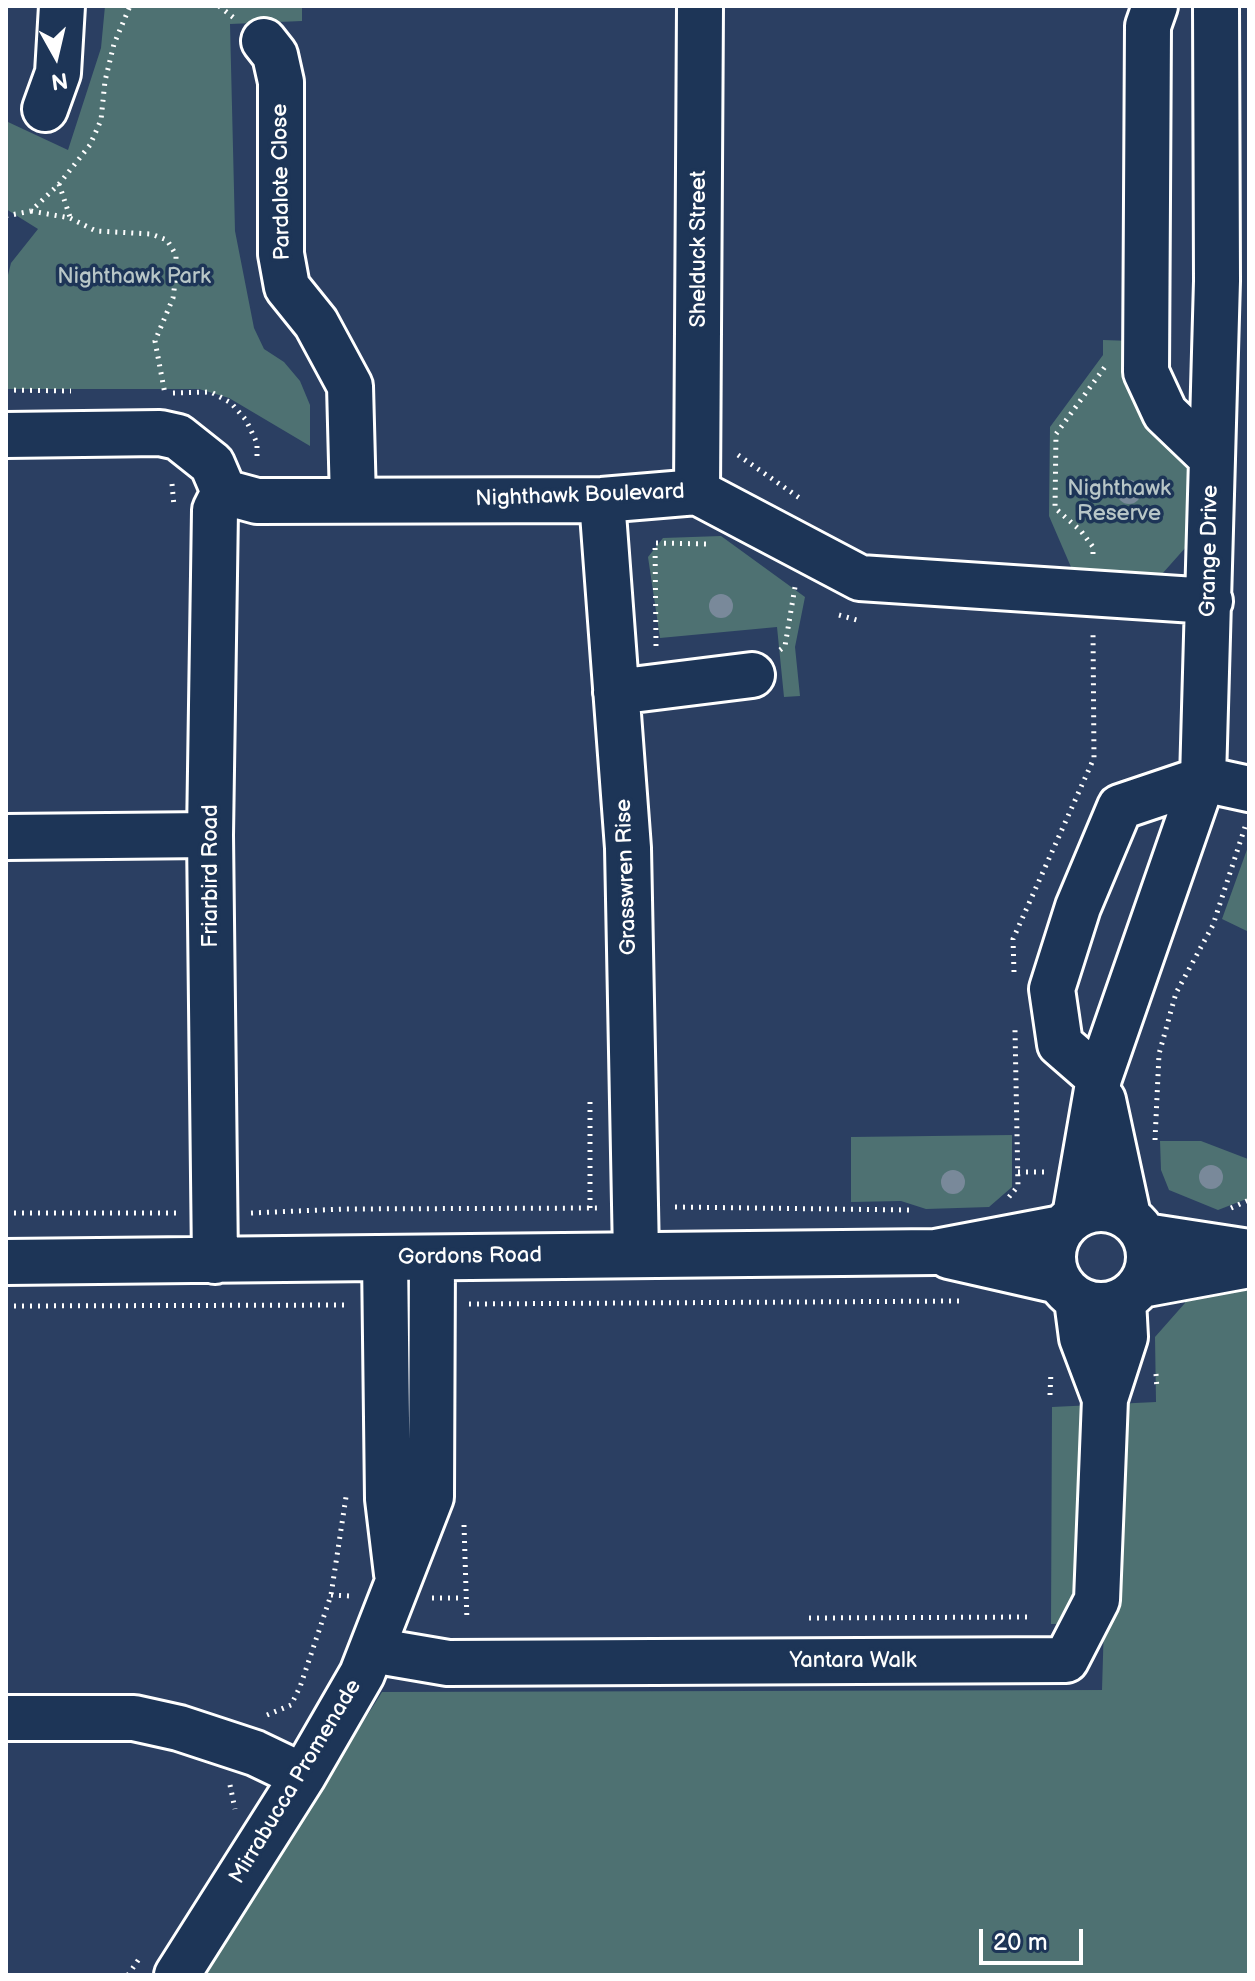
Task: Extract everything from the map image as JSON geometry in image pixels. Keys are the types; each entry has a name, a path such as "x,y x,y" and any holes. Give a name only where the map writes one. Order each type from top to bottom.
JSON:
{"street":[{"path":"45,109 58,73 62,6"},
{"name":"Shelduck Street","path":"697,492 700,6"},
{"path":"1155,6 1148,26 1146,372 1165,413 1212,458"},
{"name":"Grange Drive","path":"1068,1222 1099,1078 1203,779 1212,458 1233,280 1216,59 1216,6"},
{"path":"1216,59 1249,6"},
{"name":"Pardalote Close","path":"264,41 275,55 281,82 281,254 287,287 316,323 350,386 353,500"},
{"path":"6,435 158,406 178,437 212,464 224,492"},
{"name":"Nighthawk Boulevard","path":"224,492 257,501 602,500 697,492 860,578 1094,614 1210,601"},
{"name":"Friarbird Road","path":"196,1261 215,1207 210,835 215,510 224,492"},
{"name":"Grasswren Rise","path":"602,500 636,688 628,848 635,1207 652,1255"},
{"path":"636,688 752,675"},
{"path":"1132,1292 1150,1261 1137,1226 1099,1078 1060,1044 1052,989 1078,907 1120,807 1203,779 1248,804"},
{"path":"6,837 210,835"},
{"path":"1249,1252 1137,1226 1102,1208 1068,1222 1052,1255 1068,1290 1093,1305 1132,1292 1249,1265"},
{"name":"Gordons Road","path":"6,1262 935,1252 1068,1222"},
{"name":"Gordons Road","path":"935,1252 1068,1290"},
{"name":"Mirrabucca Promenade","path":"366,1258 362,1311 398,1580"},
{"name":"Mirrabucca Promenade","path":"177,1975 303,1776 372,1650 431,1497 432,1305 447,1258"},
{"name":"Yantara Walk","path":"1068,1290 1105,1399"},
{"name":"Yantara Walk","path":"372,1650 448,1663 1066,1660 1097,1600 1105,1399 1125,1337 1132,1292"},
{"path":"6,1718 134,1718 179,1728 255,1753 303,1776"}],"path":[{"path":"59,184 70,218"},
{"path":"31,211 70,218 96,231 151,234 167,240 176,255 173,298 155,341 164,472 173,486 174,515"},
{"path":"1014,985 1013,939 1094,758 1093,547 1055,508 1056,434 1111,360"},
{"path":"6,390 86,392"},
{"path":"158,406 211,392 231,403 246,420 257,443 257,463 271,463"},
{"path":"738,441 738,456 810,505"},
{"path":"636,688 655,543 724,546"},
{"path":"784,579 808,595"},
{"path":"752,675 785,646 795,586"},
{"path":"834,612 847,620 862,621"},
{"path":"1077,634 1094,614"},
{"path":"1155,1141 1159,1054 1176,993 1213,925 1248,804"},
{"path":"1003,1204 1018,1186 1015,1016"},
{"path":"590,1083 590,1208"},
{"path":"6,1213 215,1207 635,1207 912,1211"},
{"path":"176,1306 215,1207"},
{"path":"447,1258 463,1208"},
{"path":"6,1306 362,1311 366,1258 344,1209"},
{"path":"652,1255 668,1303"},
{"path":"432,1305 963,1301"},
{"path":"265,1716 291,1705 300,1687 331,1595 347,1493"},
{"path":"464,1521 465,1621 480,1621"},
{"path":"794,1618 1029,1617"},
{"path":"216,1780 230,1785 236,1807"}],"green space":[{"name":"Nighthawk Park","path":"105,6 302,6 302,21 230,24 235,231 254,328 264,349 284,362 300,381 310,405 310,446 229,398 199,389 6,389 6,283 11,263 38,229 6,209 6,125 8,122 68,150 101,48"},
{"name":"Nighthawk Reserve","path":"1103,340 1132,341 1153,419 1189,466 1191,505 1186,547 1162,574 1074,574 1049,516 1050,427 1103,355"},
{"path":"721,536 805,597 795,647 800,696 784,697 777,627 660,638 648,557 663,538"},
{"path":"1249,844 1249,932 1222,919"},
{"path":"1012,1135 1012,1187 989,1207 926,1209 901,1201 851,1202 851,1137"},
{"path":"1160,1141 1201,1141 1248,1159 1249,1198 1218,1210 1169,1190 1161,1170"},
{"path":"1249,1286 1249,1975 203,1975 382,1692 1102,1690 1104,1623 1051,1624 1052,1407 1156,1402 1155,1337 1185,1303 1184,1288"}]}
